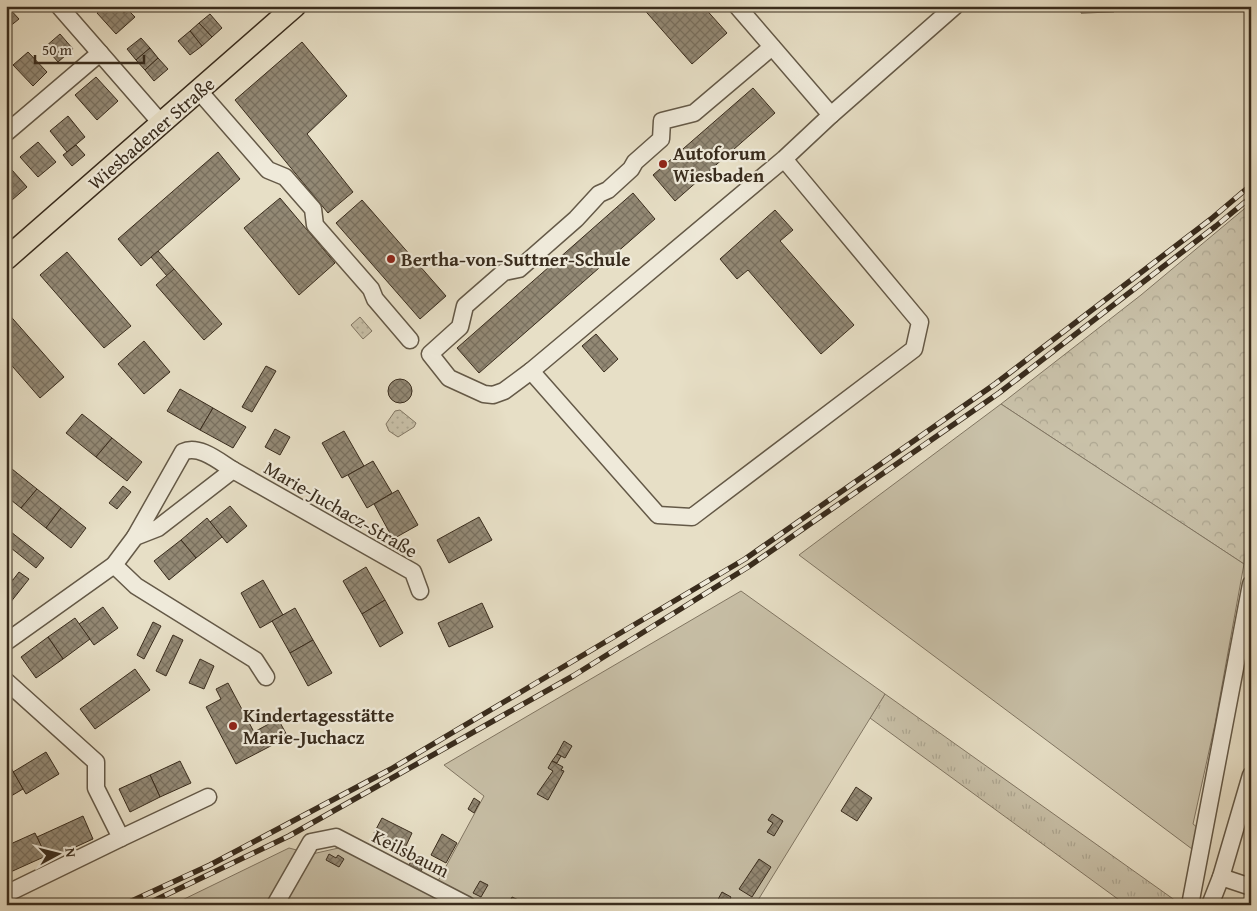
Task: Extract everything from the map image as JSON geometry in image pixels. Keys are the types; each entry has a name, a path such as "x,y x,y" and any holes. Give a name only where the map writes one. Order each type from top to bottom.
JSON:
{"main road":[{"name":"Wiesbadener Straße","path":"6,258 199,91 291,7"}],"street":[{"path":"59,6 161,123"},
{"path":"737,6 831,115"},
{"path":"772,47 694,113 662,121 661,138 635,162 631,169 608,190 599,194 576,220 518,269 504,272 464,306 460,327 430,354 449,378 484,394 493,395 504,391 531,371 784,159 955,6"},
{"path":"6,133 100,52"},
{"path":"199,91 268,170 285,178 313,209 315,224 371,288 375,300 410,340"},
{"path":"531,371 658,515 692,517 914,349 920,322 784,159"},
{"name":"Marie-Juchacz-Straße","path":"6,642 114,565 135,537 183,452 191,449 199,450 413,572 420,591"},
{"name":"Marie-Juchacz-Straße","path":"135,537 158,528 233,470"},
{"path":"114,565 136,586 255,660 266,677"},
{"path":"1191,900 1251,584"},
{"path":"6,681 96,762 96,788 120,838"},
{"path":"1210,905 1221,877 1251,775"},
{"path":"6,894 208,796"},
{"name":"Keilsbaum","path":"275,905 312,842 336,837 467,905"},
{"path":"1221,877 1251,887"}],"green space":[{"path":"1250,204 1251,492 1244,564 1001,404 1141,295"},
{"path":"360,317 372,331 363,339 351,325"},
{"path":"1001,404 1244,564 1215,724 1193,824 1198,828 1192,849 799,555"},
{"path":"400,410 416,423 414,427 398,437 389,431 386,424 395,411"},
{"path":"741,591 885,694 755,905 172,905 289,848 312,854 343,847 431,894 484,796 444,765"},
{"path":"885,694 1176,901 1175,905 1126,905 870,718"}],"building":[{"path":"7,6 19,19 9,27 6,24"},
{"path":"105,6 118,6 124,13 128,10 135,17 116,34 97,13"},
{"path":"641,6 703,6 727,33 692,64"},
{"path":"1081,6 1114,6 1114,12 1081,13"},
{"path":"210,14 222,28 212,37 199,23"},
{"path":"199,23 212,37 202,46 190,31"},
{"path":"190,31 202,46 190,55 178,41"},
{"path":"60,34 73,49 58,62 45,47"},
{"path":"141,38 150,48 136,60 127,49"},
{"path":"302,42 347,96 307,134 353,192 328,213 235,100"},
{"path":"150,48 158,58 145,70 136,60"},
{"path":"28,52 47,72 33,86 13,65"},
{"path":"158,58 168,69 154,81 145,70"},
{"path":"96,77 118,101 97,120 75,95"},
{"path":"753,88 775,113 675,201 653,175"},
{"path":"68,116 85,137 67,152 50,131"},
{"path":"38,142 56,162 38,177 20,157"},
{"path":"76,145 85,155 72,166 63,155"},
{"path":"218,152 240,179 141,266 118,239"},
{"path":"12,170 27,187 12,200 6,193 6,175"},
{"path":"633,193 655,219 479,373 457,348"},
{"path":"280,198 335,263 299,295 244,228"},
{"name":"Bertha-von-Suttner-Schule","path":"362,200 446,296 420,319 336,223"},
{"path":"775,210 793,230 780,241 854,325 821,354 748,270 737,279 720,259"},
{"path":"158,251 174,269 167,276 151,257"},
{"path":"67,252 131,326 104,348 40,275"},
{"path":"174,269 222,324 204,340 156,285"},
{"path":"6,311 64,377 40,398 6,359"},
{"path":"596,334 618,359 604,372 582,346"},
{"path":"144,341 170,372 144,394 118,364"},
{"path":"266,366 276,371 252,412 242,407"},
{"path":"400,379 405,380 411,386 411,396 405,402 400,403 395,402 389,396 388,391 389,386 395,380"},
{"path":"180,389 213,408 200,430 167,411"},
{"path":"213,408 246,427 233,448 200,430"},
{"path":"82,414 112,438 96,457 66,433"},
{"path":"275,429 290,437 280,455 265,447"},
{"path":"344,431 364,466 342,478 322,443"},
{"path":"112,438 142,462 127,481 96,457"},
{"path":"373,461 392,493 367,508 348,475"},
{"path":"12,469 37,489 21,508 6,496 6,476"},
{"path":"123,486 131,492 117,509 109,503"},
{"path":"37,489 61,508 46,528 21,508"},
{"path":"398,490 418,525 393,539 374,504"},
{"path":"230,506 247,526 227,543 210,522"},
{"path":"61,508 86,528 71,548 46,528"},
{"path":"479,517 492,540 449,563 437,540"},
{"path":"207,518 222,537 196,558 181,540"},
{"path":"6,528 44,558 36,568 6,544"},
{"path":"181,540 196,558 169,580 154,561"},
{"path":"366,567 385,600 362,614 343,581"},
{"path":"19,572 29,579 6,608 6,589"},
{"path":"6,575 13,580 6,589"},
{"path":"263,580 283,615 260,628 241,593"},
{"path":"385,600 403,633 380,647 362,614"},
{"path":"482,603 493,627 449,647 438,623"},
{"path":"103,607 118,628 94,645 79,624"},
{"path":"295,608 313,640 290,653 272,621"},
{"path":"75,618 90,639 63,659 48,637"},
{"path":"153,622 161,626 144,659 137,655"},
{"path":"173,635 183,640 166,676 156,671"},
{"path":"48,637 63,659 36,678 21,657"},
{"path":"313,640 332,673 308,686 290,653"},
{"path":"200,659 214,666 204,689 189,683"},
{"path":"135,669 150,690 95,729 80,709"},
{"name":"Kindertagesstätte Marie-Juchacz","path":"228,683 254,732 278,719 288,737 236,764 206,707 221,699 216,689"},
{"path":"564,741 572,746 565,758 557,754"},
{"path":"46,752 59,774 26,794 13,772"},
{"path":"557,754 561,756 557,763 552,761"},
{"path":"180,761 191,783 160,797 150,775"},
{"path":"552,761 563,767 561,770 564,771 548,800 537,794 553,771 548,768"},
{"path":"10,766 23,789 6,799 6,768"},
{"path":"150,775 160,797 130,812 119,789"},
{"path":"856,787 872,798 857,821 841,811"},
{"path":"474,798 480,802 474,813 468,809"},
{"path":"772,814 783,821 774,836 767,832 773,823 768,820"},
{"path":"83,816 93,839 47,860 37,837"},
{"path":"382,818 412,833 405,848 374,833"},
{"path":"35,833 46,856 6,874 6,846"},
{"path":"442,834 457,843 446,863 431,855"},
{"path":"410,851 415,854 411,862 406,859"},
{"path":"329,854 336,858 338,855 344,859 339,867 326,860"},
{"path":"415,854 427,861 421,871 409,865"},
{"path":"759,859 771,867 752,897 739,889"},
{"path":"480,881 488,885 481,897 473,893"},
{"path":"722,892 731,897 727,905 715,905"},
{"path":"512,897 527,904 527,905 508,905"}],"railway":[{"path":"123,905 210,865 391,769 745,559 995,384 1211,219 1251,185"},
{"path":"145,905 289,836 573,676 748,567 999,393 1251,197"}],"place":[{"name":"Autoforum Wiesbaden","path":"663,164"},
{"name":"Bertha-von-Suttner-Schule","path":"391,259"},
{"name":"Kindertagesstätte Marie-Juchacz","path":"233,726"}]}
